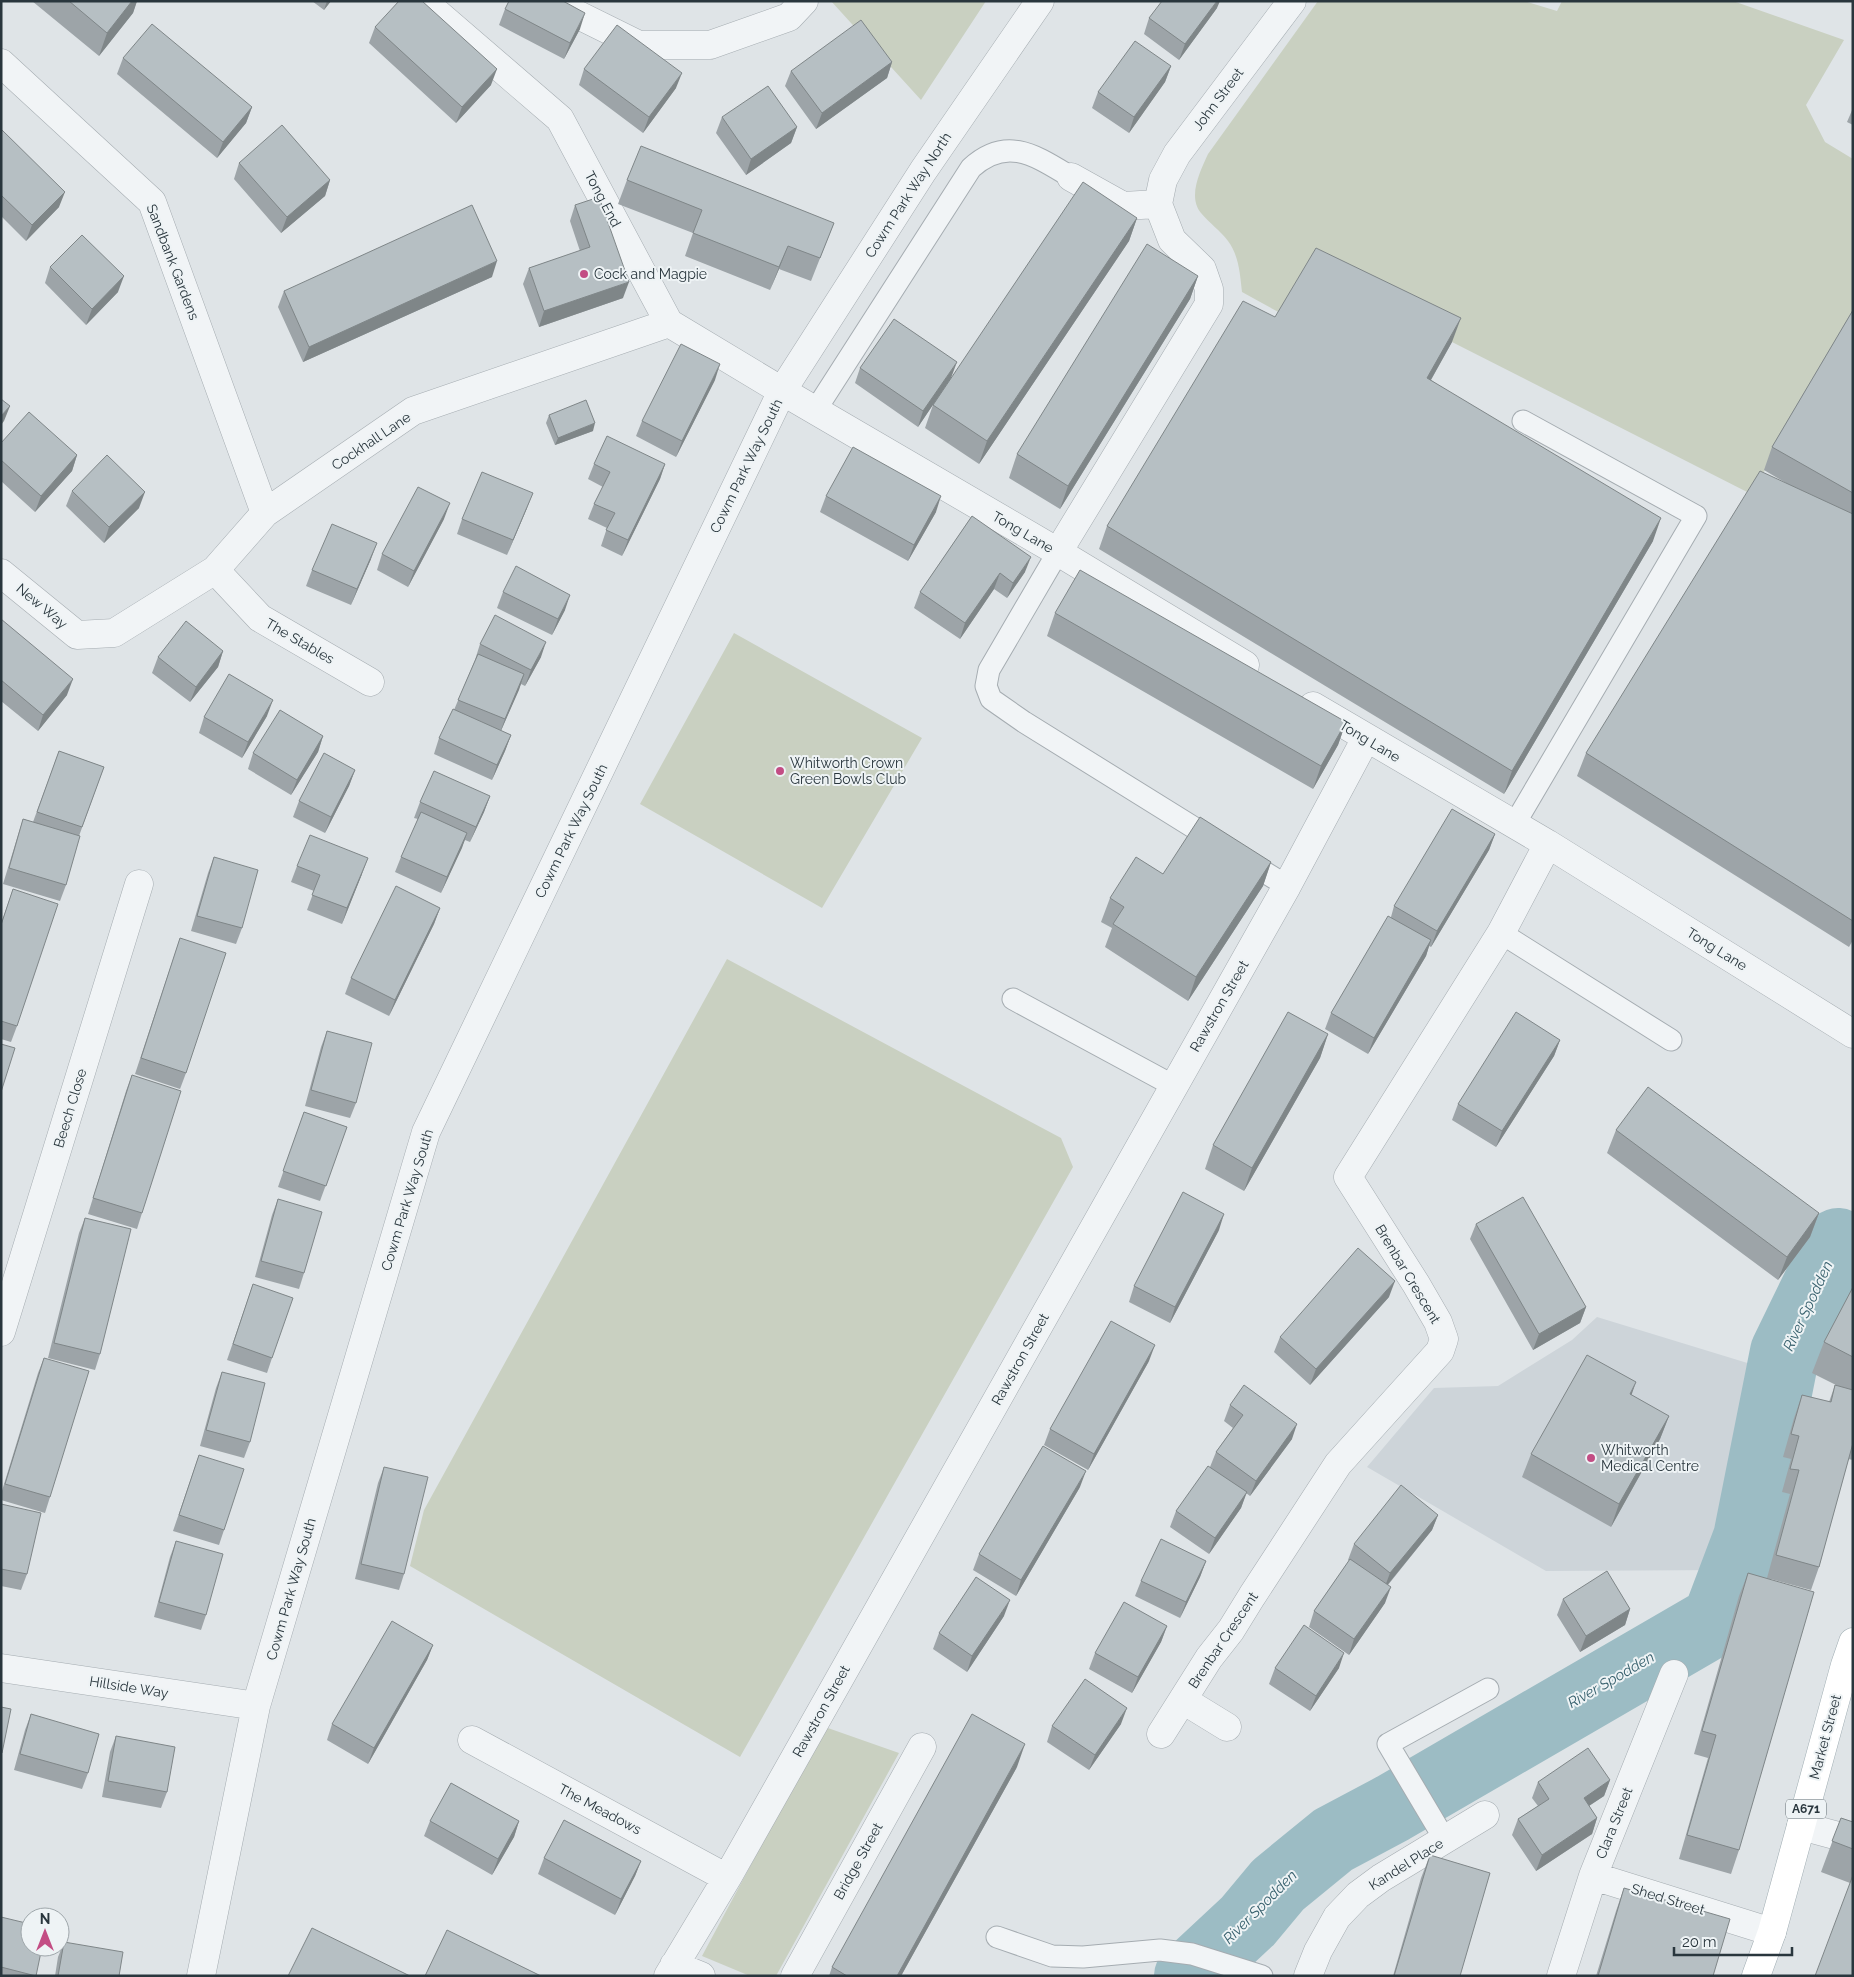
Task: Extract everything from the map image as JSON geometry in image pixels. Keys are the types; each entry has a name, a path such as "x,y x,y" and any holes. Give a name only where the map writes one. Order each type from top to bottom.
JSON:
{"main road":[{"name":"Market Street","path":"1756,1976 1772,1932 1845,1665 1853,1642"}],"street":[{"name":"Tong End","path":"423,1 560,118 669,323"},
{"path":"550,1 639,45 710,45 790,17 804,1"},
{"name":"Cowm Park Way North","path":"782,391 923,171 1040,1"},
{"name":"John Street","path":"1158,204 1163,180 1177,154 1292,1"},
{"name":"Sandbank Gardens","path":"1,63 152,202 265,514"},
{"path":"1058,552 1209,304 1209,288 1202,269 1172,240 1158,204 1123,206 1072,177"},
{"path":"669,323 782,391"},
{"name":"Cockhall Lane","path":"114,633 215,570 265,514 413,412 669,323"},
{"name":"Tong Lane","path":"782,391 1058,552 1264,676"},
{"name":"Cowm Park Way South","path":"201,1976 256,1706 426,1132 782,391"},
{"name":"The Stables","path":"215,570 260,618 370,682"},
{"name":"New Way","path":"1,572 77,635 114,633"},
{"name":"Tong Lane","path":"1289,692 1548,844 1853,1034"},
{"name":"Rawstron Street","path":"671,1970 727,1878 1287,886 1366,738"},
{"name":"Brenbar Crescent","path":"1161,1734 1209,1658 1232,1630 1338,1464 1440,1351 1444,1339 1438,1322 1348,1177 1501,933 1548,844"},
{"name":"Beech Close","path":"1,1332 139,884"},
{"name":"Hillside Way","path":"1,1668 256,1706"},
{"name":"Clara Street","path":"1561,1976 1593,1876 1674,1674"},
{"path":"1183,1700 1227,1726"},
{"name":"The Meadows","path":"472,1740 727,1878"},
{"name":"Bridge Street","path":"795,1976 922,1747"},
{"name":"Kandel Place","path":"1308,1976 1318,1952 1337,1917 1358,1895 1438,1830 1485,1816"},
{"path":"1801,1826 1853,1840"},
{"name":"Shed Street","path":"1593,1876 1772,1932"},
{"path":"671,1970 701,1976"}],"lane":[{"path":"815,411 971,168 982,157 1007,150 1039,158 1072,177"},
{"path":"1514,825 1696,516 1523,421"},
{"path":"1058,552 990,670 986,686 991,698 1024,722 1287,886"},
{"path":"1501,933 1671,1040"},
{"path":"1013,999 1174,1086"},
{"path":"1438,1830 1388,1744 1488,1689"},
{"path":"997,1937 1052,1956 1084,1957 1160,1950 1192,1954 1255,1974"}],"shaded area":[{"path":"1597,1317 1767,1369 1727,1570 1546,1571 1367,1467 1434,1388 1498,1386 1572,1340"}],"green space":[{"path":"831,1 986,1 921,100"},
{"path":"1318,1 1524,1 1557,11 1562,1 1733,1 1844,40 1806,105 1825,142 1853,159 1853,319 1751,494 1308,271 1282,314 1242,292 1238,265 1232,247 1225,237 1201,213 1197,206 1195,191 1197,183 1208,154"},
{"name":"Whitworth Crown Green Bowls Club","path":"734,633 922,738 822,908 640,804"},
{"path":"727,959 1061,1138 1073,1167 740,1757 410,1566 424,1510"},
{"path":"825,1727 899,1753 776,1976 750,1976 702,1956"}],"building":[{"path":"69,1 132,1 107,33"},
{"path":"399,1 422,1 497,69 462,107 375,27"},
{"path":"509,1 563,1 585,13 570,43 505,9"},
{"path":"1162,1 1217,1 1185,44 1149,18"},
{"path":"861,20 892,62 822,113 791,71"},
{"path":"152,24 252,107 223,142 123,58"},
{"path":"617,25 682,73 649,117 584,69"},
{"path":"1135,41 1171,66 1134,117 1098,92"},
{"path":"768,86 797,127 751,159 722,117"},
{"path":"282,125 330,180 287,217 239,163"},
{"path":"1,129 65,192 32,225 1,195"},
{"path":"641,146 834,223 820,258 788,246 779,267 693,233 702,210 627,180"},
{"path":"1083,182 1137,218 987,441 933,405"},
{"name":"Cock and Magpie","path":"599,197 629,282 544,311 529,268 590,247 575,205"},
{"path":"472,205 497,261 309,347 284,291"},
{"path":"82,235 124,276 92,309 50,267"},
{"path":"1147,244 1198,276 1068,486 1017,454"},
{"path":"1316,248 1461,318 1427,378 1661,518 1512,771 1107,526 1243,301 1275,317"},
{"path":"1853,310 1853,493 1772,447"},
{"path":"894,319 957,362 923,411 860,368"},
{"path":"681,344 720,364 682,441 642,421"},
{"path":"1,399 10,406 1,416"},
{"path":"586,400 595,423 558,438 549,415"},
{"path":"29,412 77,455 41,496 1,460 1,443"},
{"path":"607,436 665,464 628,540 606,530 615,513 594,504 610,472 594,464"},
{"path":"853,447 941,496 914,545 826,496"},
{"path":"107,455 145,492 109,527 72,491"},
{"path":"1760,471 1853,514 1853,921 1586,753"},
{"path":"482,472 533,493 513,540 462,519"},
{"path":"418,487 450,503 414,571 382,554"},
{"path":"972,516 1031,557 1013,583 1000,573 965,623 920,592"},
{"path":"332,524 377,543 357,589 312,570"},
{"path":"516,566 570,595 558,619 503,592"},
{"path":"1080,570 1346,722 1321,766 1055,613"},
{"path":"495,615 546,642 531,670 480,644"},
{"path":"1,619 73,679 43,715 1,680"},
{"path":"186,621 223,651 196,687 158,657"},
{"path":"478,654 524,674 505,719 458,700"},
{"path":"229,674 273,700 248,742 204,717"},
{"path":"453,709 511,735 497,765 439,738"},
{"path":"280,710 323,736 297,780 253,753"},
{"path":"59,751 104,767 82,827 37,812"},
{"path":"324,753 355,770 331,817 299,801"},
{"path":"434,771 490,796 476,827 420,802"},
{"path":"1452,809 1495,834 1437,931 1394,906"},
{"path":"421,812 467,833 447,877 401,857"},
{"path":"1200,817 1271,862 1196,977 1113,924 1124,907 1110,898 1136,857 1163,874"},
{"path":"23,819 80,836 66,885 9,868"},
{"path":"310,835 368,858 347,908 312,895 320,875 297,866"},
{"path":"214,857 258,870 242,928 197,916"},
{"path":"396,886 440,908 395,1000 351,978"},
{"path":"13,889 58,904 17,1026 1,1021 1,925"},
{"path":"1388,916 1431,940 1374,1038 1331,1013"},
{"path":"180,938 226,953 186,1073 141,1058"},
{"path":"1288,1012 1328,1034 1252,1168 1213,1145"},
{"path":"1516,1012 1560,1040 1502,1131 1458,1104"},
{"path":"327,1031 372,1043 356,1103 311,1090"},
{"path":"1,1044 15,1048 1,1092"},
{"path":"132,1075 181,1091 142,1213 93,1198"},
{"path":"1648,1087 1819,1213 1787,1257 1616,1130"},
{"path":"304,1112 347,1127 326,1186 283,1171"},
{"path":"1183,1192 1224,1214 1175,1307 1134,1286"},
{"path":"1523,1197 1586,1307 1539,1334 1476,1224"},
{"path":"278,1199 322,1212 304,1273 261,1261"},
{"path":"85,1218 131,1229 100,1354 54,1343"},
{"path":"1358,1248 1395,1281 1316,1369 1280,1337"},
{"path":"253,1284 293,1298 272,1358 233,1344"},
{"path":"1853,1287 1853,1357 1824,1342"},
{"path":"1111,1321 1155,1345 1094,1454 1050,1429"},
{"name":"Whitworth Medical Centre","path":"1587,1355 1636,1382 1630,1394 1669,1416 1619,1504 1531,1454"},
{"path":"44,1358 89,1371 50,1497 5,1484"},
{"path":"222,1372 265,1383 250,1442 206,1430"},
{"path":"1244,1385 1297,1424 1256,1481 1216,1452 1243,1415 1230,1405"},
{"path":"1835,1385 1853,1390 1853,1443 1819,1567 1776,1555 1799,1470 1790,1469 1799,1436 1791,1434 1802,1395 1831,1402"},
{"path":"1043,1446 1086,1471 1021,1580 979,1554"},
{"path":"199,1455 244,1469 224,1530 179,1515"},
{"path":"1208,1466 1247,1492 1215,1538 1176,1511"},
{"path":"384,1467 428,1477 404,1574 361,1564"},
{"path":"1401,1485 1438,1515 1390,1573 1354,1544"},
{"path":"1,1504 41,1513 27,1574 1,1569"},
{"path":"1161,1539 1206,1561 1186,1602 1141,1581"},
{"path":"176,1541 223,1554 206,1615 159,1602"},
{"path":"1350,1559 1391,1587 1354,1639 1314,1611"},
{"path":"1607,1571 1630,1609 1586,1636 1563,1599"},
{"path":"1748,1573 1814,1592 1739,1850 1687,1835 1716,1735 1702,1731"},
{"path":"976,1577 1010,1600 972,1656 939,1633"},
{"path":"1124,1602 1167,1626 1138,1677 1095,1653"},
{"path":"392,1621 433,1645 374,1748 332,1724"},
{"path":"1304,1625 1344,1653 1316,1696 1275,1668"},
{"path":"1085,1679 1127,1708 1095,1755 1052,1726"},
{"path":"1,1707 11,1709 2,1753 1,1752"},
{"path":"31,1714 99,1734 88,1773 20,1754"},
{"path":"972,1714 1025,1744 897,1976 847,1976 832,1967"},
{"path":"116,1736 175,1747 167,1792 108,1781"},
{"path":"1588,1748 1610,1780 1584,1798 1597,1818 1542,1855 1518,1819 1549,1799 1538,1782"},
{"path":"451,1783 519,1821 498,1859 430,1821"},
{"path":"1841,1818 1853,1822 1853,1849 1832,1841"},
{"path":"564,1820 641,1861 621,1899 544,1858"},
{"path":"1430,1855 1490,1873 1460,1976 1394,1976"},
{"path":"1853,1875 1853,1976 1815,1976"},
{"path":"1624,1888 1730,1919 1713,1976 1598,1976"},
{"path":"1,1917 20,1922 20,1957 40,1957 36,1976 1,1967"},
{"path":"312,1928 410,1976 288,1976"},
{"path":"447,1930 541,1976 425,1976"},
{"path":"70,1943 123,1952 119,1976 58,1976 61,1957 70,1957"}],"waterway":[{"name":"River Spodden","path":"1189,1976 1248,1921 1278,1885 1333,1840 1393,1808 1717,1620 1748,1538 1785,1352 1838,1243"}],"place":[{"name":"Cock and Magpie","path":"584,274"},
{"name":"Whitworth Crown Green Bowls Club","path":"780,771"},
{"name":"Whitworth Medical Centre","path":"1591,1458"}]}
